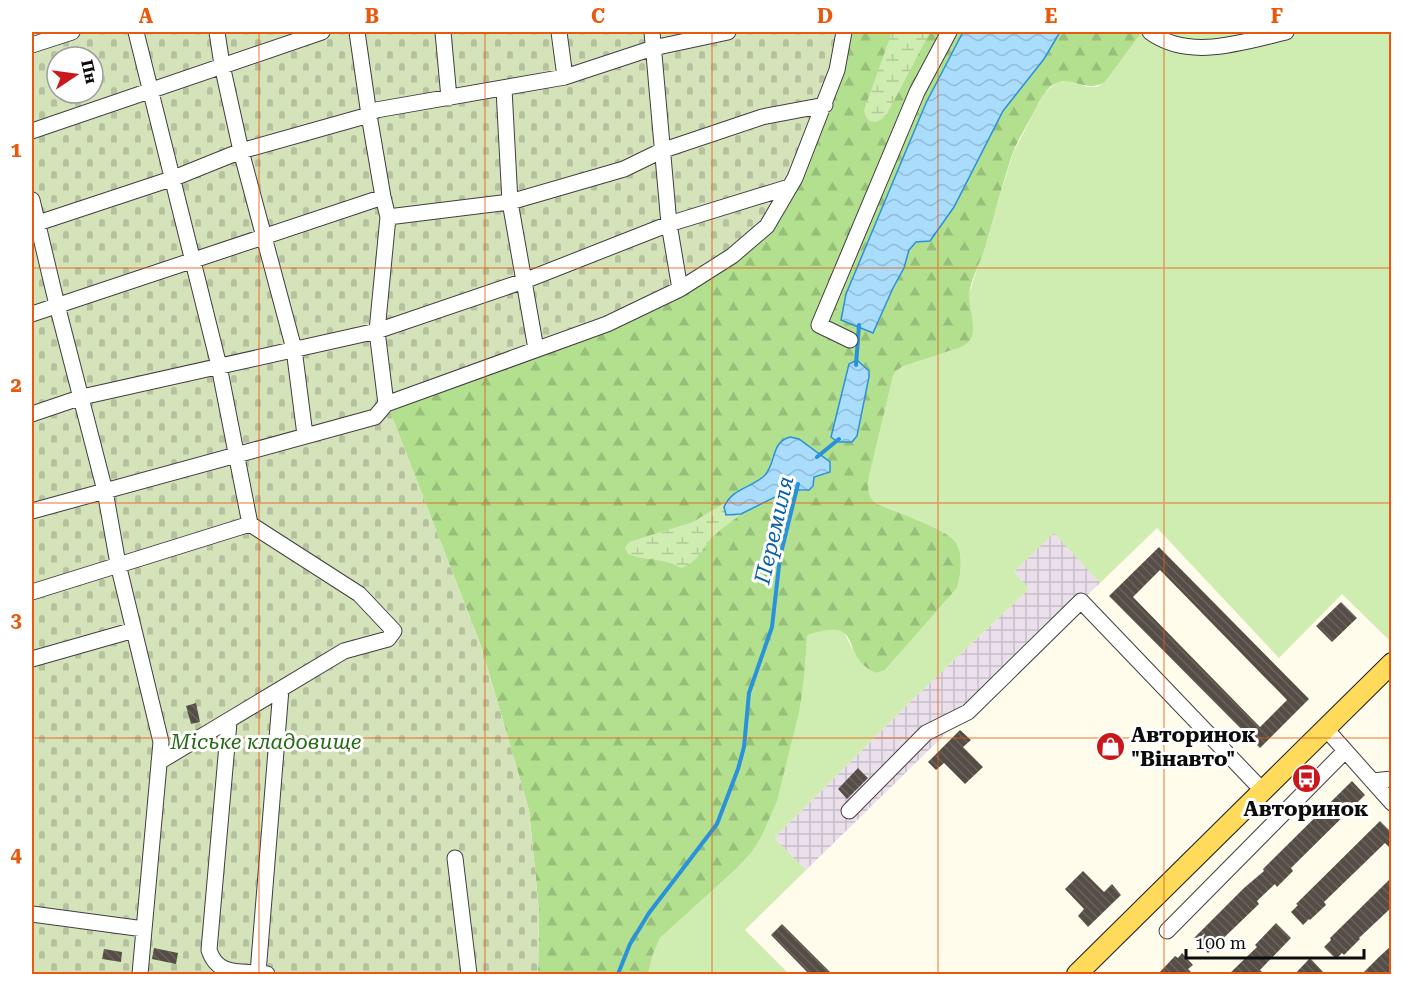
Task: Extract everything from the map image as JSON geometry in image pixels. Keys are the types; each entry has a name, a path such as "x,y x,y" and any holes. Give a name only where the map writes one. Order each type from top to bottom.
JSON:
{"main road":[{"path":"1077,975 1392,663"}],"street":[{"path":"32,45 72,32"},
{"path":"136,32 219,366 250,524 359,594 394,631 388,639 344,651 159,762"},
{"path":"217,32 241,151 294,349 305,435"},
{"path":"32,131 322,32"},
{"path":"357,32 369,115 388,217 377,331 387,404"},
{"path":"443,32 448,98"},
{"path":"559,32 565,77"},
{"path":"652,32 661,152 669,224 680,289"},
{"path":"34,224 174,178 241,151 369,115 376,110 565,77 653,48 728,32"},
{"path":"32,511 375,417 387,404 607,324 680,289 732,256 767,226 789,188 825,105 837,69 844,32"},
{"path":"850,340 819,325 917,92 949,32"},
{"path":"1150,32 1171,44 1191,47 1219,46 1286,32"},
{"path":"504,89 510,202 536,349"},
{"path":"388,217 510,202 624,170 661,152 770,115 825,105"},
{"path":"32,414 82,397 377,331 524,281 669,224 789,188"},
{"path":"32,314 383,197"},
{"path":"32,200 34,224 82,397 105,491 118,564 161,742 140,975"},
{"path":"32,592 250,524"},
{"path":"849,811 926,733 968,712 1081,601 1263,791"},
{"path":"32,659 134,630"},
{"path":"229,722 209,950 212,960 222,969 263,974 281,689"},
{"path":"1326,729 1392,803"},
{"path":"1167,931 1346,751"},
{"path":"1372,781 1392,778"},
{"path":"455,858 469,975"},
{"path":"32,914 144,929"}],"shaded area":[{"path":"1054,532 1100,583 806,870 773,839 915,697 1029,589 1014,572"}],"green space":[{"name":"Міське кладовище","path":"32,32 844,32 837,70 767,226 680,289 387,404 481,646 529,810 539,911 538,974 32,974"},
{"path":"844,32 1142,32 1105,82 1090,86 1064,81 1050,87 1045,93 1012,155 985,247 971,284 969,297 973,321 972,336 961,347 903,366 893,376 868,489 877,504 930,526 955,541 961,558 957,588 885,670 877,673 865,666 845,634 838,630 826,630 807,635 800,708 777,801 761,837 751,853 736,869 660,938 648,974 538,974 539,911 529,810 481,646 387,404","holes":["790,437 799,439 830,462 826,474 814,477 805,491 789,490 741,514 724,507 731,496 766,473 775,452"]},
{"path":"892,32 930,32 887,114 884,118 873,122 867,118 864,110"},
{"path":"1142,32 1391,32 1391,642 1342,594 1279,658 1157,528 1100,583 1054,533 1014,572 1029,589 915,697 774,838 806,870 745,930 789,974 648,974 660,938 751,853 800,708 807,634 826,629 839,629 844,632 852,648 877,673 885,670 957,588 961,558 955,541 930,526 877,504 868,489 893,376 969,294 1013,153 1044,93 1057,82 1068,81 1088,87 1097,87 1105,82"},
{"path":"726,502 724,507 732,516 741,514 715,535 687,566 681,568 666,562 628,554 625,548 629,542 693,522"}],"water":[{"path":"963,32 1060,32 1044,59 1003,111 954,207 930,241 916,242 909,250 904,268 873,333 841,320 846,294 926,103"},
{"path":"857,360 869,371 869,377 857,436 852,442 838,442 831,437 849,364"},
{"path":"790,437 799,439 830,462 830,472 814,477 813,486 809,490 789,490 741,514 726,515 724,507 732,496 765,475 780,443"}],"building":[{"path":"1159,547 1309,699 1260,748 1109,596","holes":["1160,570 1287,700 1260,727 1133,597"]},
{"path":"1341,602 1357,618 1332,642 1316,626"},
{"path":"196,703 200,722 191,724 186,706"},
{"path":"960,730 971,740 963,747 983,767 965,784 944,763 936,770 928,762"},
{"path":"858,768 868,778 847,799 838,789"},
{"path":"1352,781 1365,795 1291,868 1293,871 1277,887 1275,884 1257,901 1259,904 1208,953 1194,938 1264,871 1263,869"},
{"path":"1380,821 1392,833 1392,850 1385,843 1324,902 1326,905 1303,925 1291,912 1298,905 1296,904"},
{"path":"1083,871 1104,892 1112,884 1121,895 1088,927 1078,916 1084,909 1065,889"},
{"path":"1392,877 1392,907 1344,955 1342,953 1336,959 1324,947 1331,940 1330,938"},
{"path":"1276,923 1291,938 1260,970 1265,975 1228,975 1257,947 1255,945"},
{"path":"782,924 833,975 810,975 771,935"},
{"path":"1392,945 1392,975 1361,975 1379,957"},
{"path":"154,948 178,953 176,964 152,959"},
{"path":"104,949 122,952 121,962 102,959"},
{"path":"1182,953 1193,965 1188,969 1194,975 1157,975 1175,956 1178,958"},
{"path":"1310,958 1326,975 1294,975"}],"waterway":[{"name":"Перемиля","path":"856,365 859,325"},
{"name":"Перемиля","path":"817,457 839,439"},
{"name":"Перемиля","path":"618,974 630,944 649,913 717,824 738,769 744,747 749,693 772,627 780,557 798,484"}],"place":[{"name":"Авторинок \"Вінавто\"","path":"1110,747"},
{"name":"Авторинок","path":"1306,778"}]}
